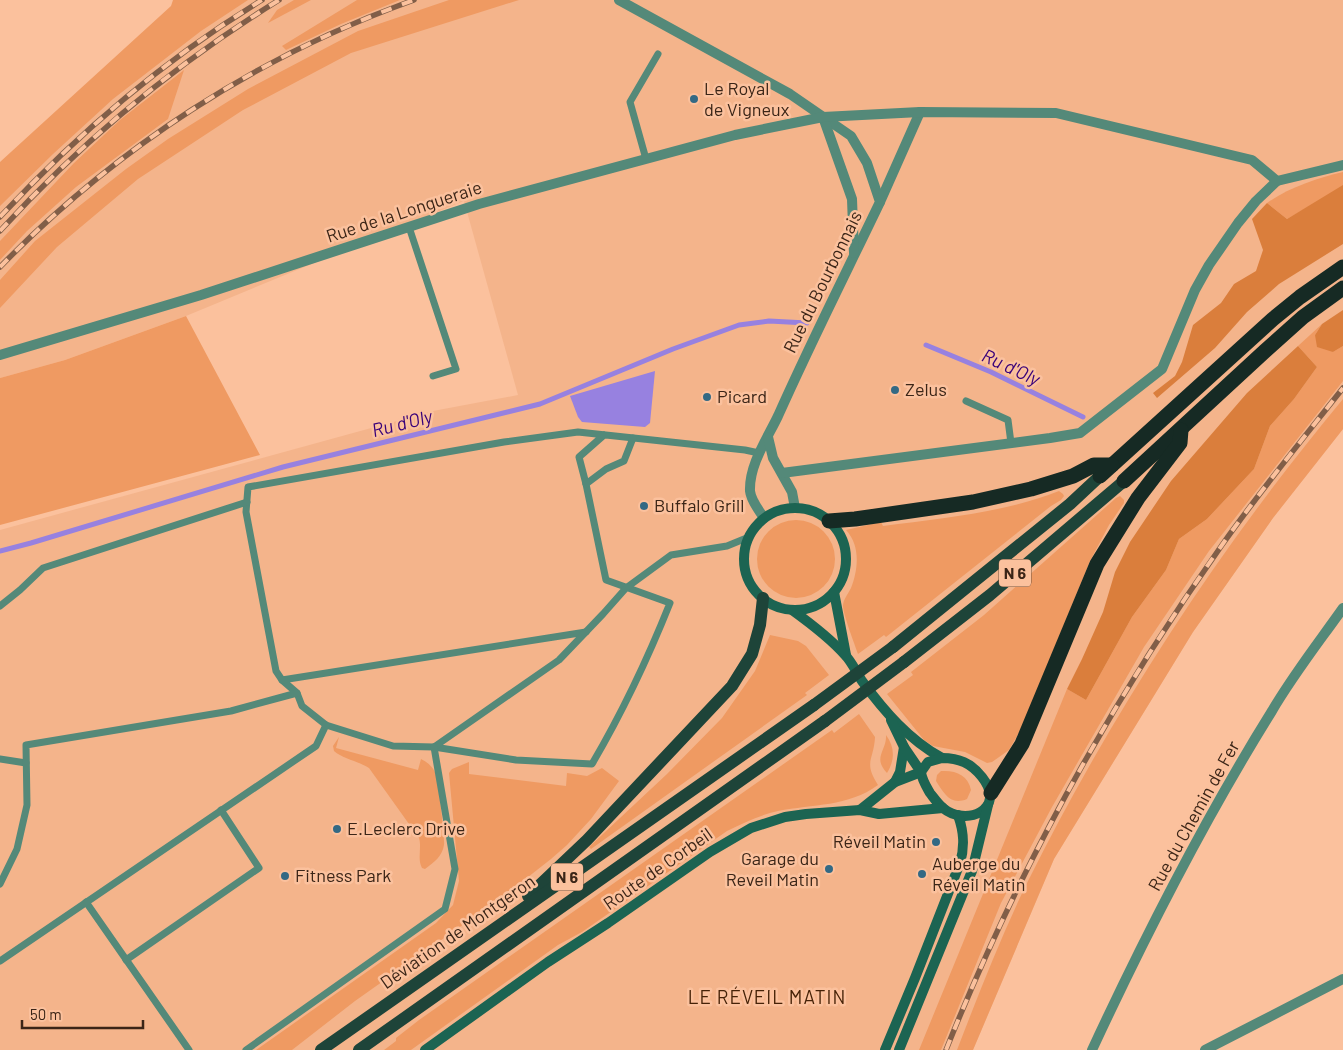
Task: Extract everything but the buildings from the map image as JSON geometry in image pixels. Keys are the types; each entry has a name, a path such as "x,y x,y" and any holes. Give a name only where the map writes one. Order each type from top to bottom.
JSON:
{"highway":[{"name":"N 6","path":"1100,476 1273,319 1300,297 1343,267"},
{"name":"N 6","path":"1124,481 1303,317 1343,288"},
{"path":"989,799 1022,744 1097,564 1138,498 1180,443 1181,430"},
{"path":"829,521 865,518 973,502 1031,489 1073,476 1094,465 1112,465"}],"main road":[{"name":"Déviation de Montgeron","path":"320,1050 814,705 893,647 1056,516 1100,476"},
{"name":"N 6","path":"359,1050 904,662 990,595 1124,481"},
{"path":"792,610 815,606 834,592 842,579 846,563 845,548 839,533 829,521 813,511 795,508 774,512 764,518 755,526 749,537 744,563 747,576 754,588 763,598 776,606 792,610 846,655 862,681 887,712 916,741 942,758"},
{"path":"834,592 846,655"},
{"path":"501,923 588,840 732,686 752,654 760,625 763,598"},
{"path":"887,712 904,746 921,772 925,785 943,808 958,815 967,816 975,814 989,799"},
{"path":"895,782 900,772 904,746"},
{"path":"860,810 895,782 921,772 928,762 942,758 962,760 970,765 986,782 989,799 972,871 899,1050"},
{"name":"Route de Corbeil","path":"425,1050 548,962 596,932 735,836 766,823 785,818 840,811 860,810 879,814 943,808"},
{"path":"884,1050 915,978 960,863 963,852 963,830 958,815"}],"street":[{"name":"Rue du Bourbonnais","path":"619,0 790,94 851,136 867,163 880,202 759,453 750,492 764,518"},
{"name":"Rue de la Longueraie","path":"0,355 201,295 479,204 735,135 823,117 920,112 1056,113 1252,160 1277,181"},
{"path":"880,202 920,112"},
{"path":"823,117 852,199 854,256"},
{"path":"782,473 1011,444 1080,433 1162,369 1195,290 1208,265 1256,201 1277,181 1343,165"},
{"path":"768,437 773,458 792,492 795,508"},
{"name":"Rue du Chemin de Fer","path":"1092,1050 1126,976 1214,806 1273,709 1343,608"},
{"path":"1205,1050 1343,979"}],"lane":[{"path":"646,158 630,102 658,54"},
{"path":"409,227 456,369 432,376"},
{"path":"966,401 1008,420 1011,444"},
{"path":"604,435 578,457 586,484 606,580 670,603 656,639 605,742 592,764 516,760 434,747 393,746 326,725 302,706 297,693 282,680 276,671 246,512 248,487 504,442 578,432 633,438 759,453"},
{"path":"586,484 624,460 633,438"},
{"path":"0,606 43,568 247,502"},
{"path":"434,747 559,660 626,588 671,555 727,546 749,537"},
{"path":"282,680 586,632"},
{"path":"0,884 17,849 27,805 26,745 231,711 297,693"},
{"path":"0,961 316,746 326,725"},
{"path":"246,1050 445,908 455,869 434,747"},
{"path":"0,760 26,763"},
{"path":"126,960 258,868 221,810"},
{"path":"86,902 189,1050"}],"shaded area":[{"path":"173,0 248,0 201,31 113,99 0,206 0,162 171,6"},
{"path":"214,0 1343,0 1343,429 1273,518 1193,632 1054,859 973,1050 0,1050 0,530 433,411 518,395 464,201 186,316 65,360 0,378 0,175"},
{"path":"294,0 311,0 268,23 277,10"},
{"path":"357,0 400,0 341,24 286,50 282,46"},
{"path":"449,0 519,0 351,53 243,110 138,179 57,247 0,308 0,280 35,241 126,169 168,139 248,89 358,31"},
{"path":"184,70 168,119 76,187 27,231 0,260 0,241 74,163 120,120"},
{"path":"1343,172 1343,187 1287,219 1267,203 1303,184"},
{"path":"1343,185 1343,244 1279,284 1247,312 1215,348 1157,398 1153,393 1175,376 1182,362 1193,325 1221,303 1234,284 1256,271 1263,250 1252,219 1267,203 1287,219"},
{"path":"1343,310 1343,346 1333,352 1317,347 1315,335 1322,324"},
{"path":"186,316 260,455 0,525 0,378 65,360"},
{"path":"1322,324 1315,335 1333,352 1343,346 1343,381 1209,551 1144,647 1052,807 1001,903 941,1050 919,1050 1067,689 1086,700 1132,617 1166,570 1179,539 1207,519 1254,469 1270,426 1294,399 1317,367 1298,346"},
{"path":"1298,346 1317,367 1294,399 1270,426 1254,469 1207,519 1179,539 1166,570 1132,617 1086,700 1067,689 1103,612 1115,572 1130,542 1171,481 1247,393"},
{"path":"655,371 650,423 645,427 582,422 578,417 570,396"},
{"path":"1343,399 1343,429 1273,518 1193,632 1054,859 973,1050 957,1050 1018,902 1061,817 1096,754 1133,692 1212,571 1298,455"},
{"path":"1059,491 1064,496 1061,500 886,637 884,635 858,654 843,606 851,588 857,558 854,543 846,530 881,522 883,526 995,510"},
{"path":"1120,496 1124,503 1109,525 1090,561 1021,729 1009,750 992,762 987,763 965,752 933,746 924,740 887,694 913,675 911,672 984,615"},
{"path":"796,520 811,523 824,531 832,544 835,559 832,574 824,587 811,595 796,598 781,595 768,587 760,574 757,559 760,544 768,531 781,523"},
{"path":"770,635 798,641 806,646 829,675 805,693 807,695 591,849 589,847 667,774 722,718 755,671"},
{"path":"859,714 875,737 870,766 878,785 867,792 842,801 771,813 727,831 582,932 558,945 411,1050 384,1050 419,1020 832,730 834,733"},
{"path":"886,735 891,744 893,754 887,773 880,758 886,741"},
{"path":"339,737 336,748 418,770 421,759 434,770 439,796 444,845 439,856 425,869 422,868 420,861 419,838 369,768 334,751 333,746"},
{"path":"469,762 469,774 566,786 567,773 587,776 602,768 619,781 591,819 567,845 505,895 355,1001 292,1050 256,1050 436,923 453,905 459,881 449,773 452,769"},
{"path":"941,771 952,771 964,777 971,790 967,799 956,801 945,794 936,781 937,775"}],"waterway":[{"name":"Ru d'Oly","path":"0,551 283,467 540,404 673,349 739,325 769,321 807,323"},
{"name":"Ru d'Oly","path":"926,345 991,372 1083,417"}],"railway":[{"path":"0,217 29,186 91,127 191,47 262,0"},
{"path":"0,231 64,166 131,106 203,51 279,0"},
{"path":"0,267 92,183 141,145 192,110 245,78 299,49 356,23 414,0"},
{"path":"946,1050 1003,918 1035,853 1069,790 1142,665 1222,545 1266,485 1343,388"}],"place":[{"name":"Le Royal de Vigneux","path":"694,99"},
{"name":"Zelus","path":"895,390"},
{"name":"Picard","path":"707,397"},
{"name":"Buffalo Grill","path":"644,506"},
{"name":"E.Leclerc Drive","path":"337,829"},
{"name":"Réveil Matin","path":"936,842"},
{"name":"Garage du Reveil Matin","path":"829,869"},
{"name":"Auberge du Réveil Matin","path":"922,874"},
{"name":"Fitness Park","path":"285,876"}],"district":[{"name":"LE RÉVEIL MATIN","path":"767,997"}]}
